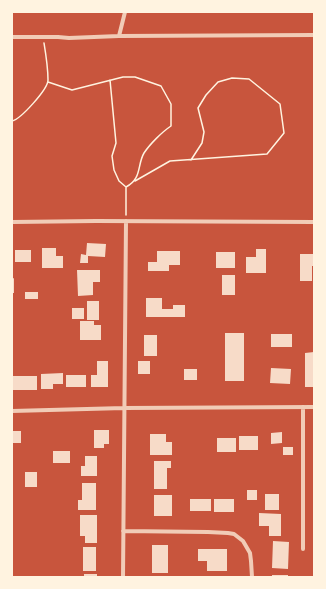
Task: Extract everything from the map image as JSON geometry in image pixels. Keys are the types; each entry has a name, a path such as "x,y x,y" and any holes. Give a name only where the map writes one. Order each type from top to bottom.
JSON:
{"street":[{"path":"119,36 126,12"},
{"path":"12,37 69,38 119,36 314,35"},
{"path":"123,577 126,221"},
{"path":"12,222 314,222"},
{"path":"303,407 303,549"},
{"path":"12,411 124,408 314,407"},
{"path":"123,531 208,532 234,534 243,541 250,553 252,577"}],"path":[{"path":"12,120 14,121 20,117 29,108 48,82 44,37"},
{"path":"48,82 72,90 123,77 135,77 160,86 171,104 171,126 162,132 144,153 135,181"},
{"path":"126,187 170,161 191,160 267,154 284,134 280,104 249,79 232,78 218,82 198,108 204,132 202,143 191,160"},
{"path":"110,80 116,143 112,156 114,170 119,181 126,187 126,221"}],"building":[{"path":"87,243 106,244 105,257 88,256 88,263 80,263 81,254 86,255"},
{"path":"42,248 56,248 56,256 63,256 63,268 42,268"},
{"path":"256,249 266,249 266,273 246,273 246,257 256,257"},
{"path":"15,250 31,250 31,262 15,262"},
{"path":"157,251 180,251 180,265 169,265 169,271 148,271 148,262 157,262"},
{"path":"216,252 235,252 235,268 216,268"},
{"path":"300,254 314,254 312,281 300,281"},
{"path":"77,270 100,270 100,282 93,282 93,295 78,296"},
{"path":"222,275 235,275 235,295 222,295"},
{"path":"14,278 14,293 12,293 12,279"},
{"path":"25,292 38,292 38,299 25,299"},
{"path":"146,298 162,298 162,309 173,309 173,305 185,305 185,317 146,317"},
{"path":"87,301 99,301 99,320 87,320"},
{"path":"72,308 84,308 84,319 72,319"},
{"path":"80,321 94,321 94,325 101,325 101,340 80,340"},
{"path":"225,333 244,333 244,381 225,381"},
{"path":"271,334 292,334 292,347 271,347"},
{"path":"144,335 157,335 157,356 144,356"},
{"path":"314,352 314,387 305,387 305,353"},
{"path":"97,361 108,361 108,387 91,387 91,375 97,375"},
{"path":"138,361 150,361 150,374 138,374"},
{"path":"271,368 291,369 290,384 270,383"},
{"path":"184,369 197,369 197,380 184,380"},
{"path":"63,373 63,384 53,384 53,389 41,389 41,374"},
{"path":"66,375 86,375 86,387 66,387"},
{"path":"12,376 37,376 37,390 12,390"},
{"path":"94,430 109,430 109,444 104,444 104,448 94,448"},
{"path":"12,431 21,431 21,443 12,443"},
{"path":"282,432 282,443 271,444 271,433"},
{"path":"150,434 166,434 166,442 172,442 172,455 150,455"},
{"path":"239,436 258,436 258,450 239,450"},
{"path":"217,438 236,438 236,452 217,452"},
{"path":"283,447 293,447 293,455 283,455"},
{"path":"53,451 70,451 70,463 53,463"},
{"path":"85,456 97,456 97,476 81,476 81,466 85,466"},
{"path":"154,461 171,461 171,468 167,468 167,489 154,489"},
{"path":"25,472 37,472 37,487 25,487"},
{"path":"82,483 96,483 96,510 78,510 78,500 82,500"},
{"path":"247,490 257,490 257,500 247,500"},
{"path":"265,494 279,494 279,510 265,510"},
{"path":"154,495 172,495 172,516 154,516"},
{"path":"190,499 211,499 211,511 190,511"},
{"path":"214,499 234,499 234,512 214,512"},
{"path":"259,513 281,514 281,536 269,536 269,526 259,526"},
{"path":"80,515 97,515 97,543 85,543 85,536 80,536"},
{"path":"273,541 289,542 288,569 272,568"},
{"path":"152,545 168,545 168,573 152,573"},
{"path":"83,547 96,547 96,571 83,571"},
{"path":"198,549 227,549 227,571 207,571 207,561 198,561"},
{"path":"84,574 97,574 97,577 84,577"},
{"path":"272,575 288,575 288,577 272,577"}]}
